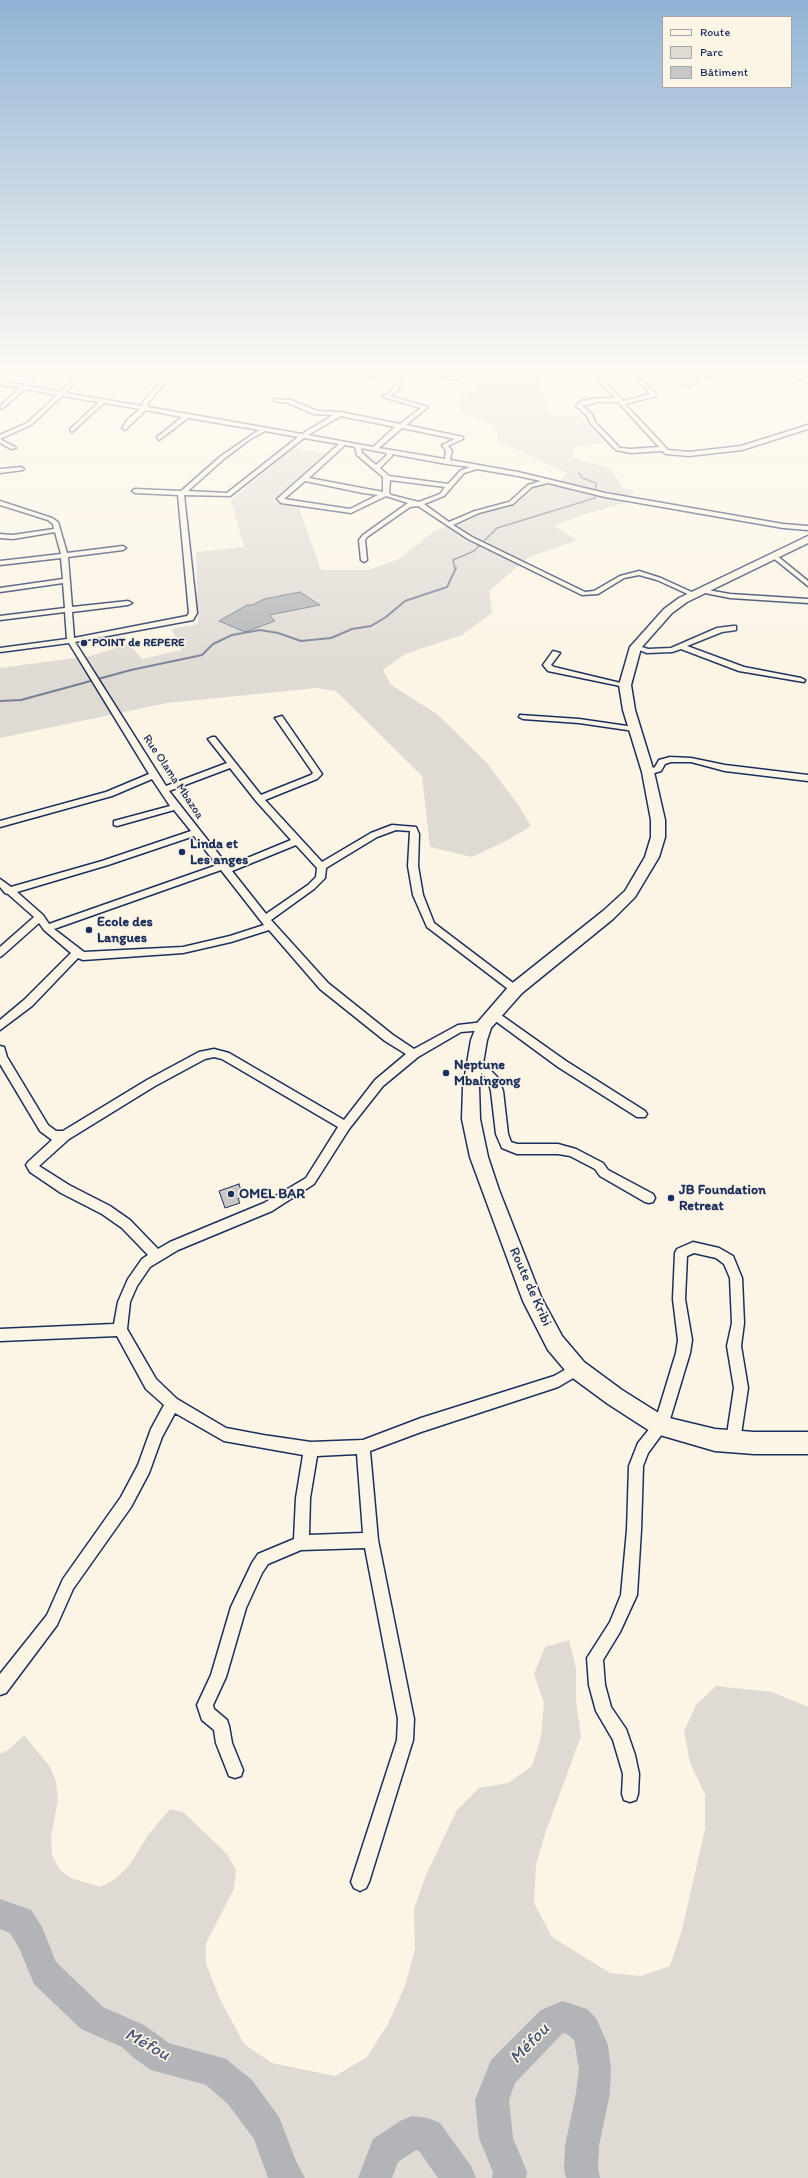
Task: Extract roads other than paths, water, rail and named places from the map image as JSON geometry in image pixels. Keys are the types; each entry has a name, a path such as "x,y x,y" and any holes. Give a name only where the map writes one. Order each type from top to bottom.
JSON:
{"main road":[{"path":"489,1020 516,989 608,915 630,894 642,877 652,857 658,837 658,820 648,772 634,729 625,685 636,648 668,611 698,593 808,539"},
{"name":"Route de Kribi","path":"489,1020 474,1060 471,1087 471,1119 479,1156 533,1301 555,1343 577,1369 615,1397 661,1426 715,1440 754,1444 808,1443"}],"street":[{"path":"181,494 204,474"},
{"path":"135,491 228,495 256,474"},
{"path":"310,474 280,499 283,502 351,511 377,497 387,494"},
{"path":"382,474 387,478 448,486"},
{"path":"364,560 362,540 365,536 408,505 419,504 442,495 448,486 460,474"},
{"path":"507,474 548,481 605,495 783,526 808,528"},
{"path":"387,478 387,494"},
{"path":"304,479 387,494 419,504 448,525 470,538 584,594 596,593 622,577 639,573 698,593 808,601"},
{"path":"448,525 477,512 511,503 530,486 548,481"},
{"path":"0,650 71,641 190,618 193,613 181,494"},
{"name":"Rue Olama Mbazoa","path":"0,503 50,519 56,523 64,554 71,641 154,775 195,833 225,868 268,923 324,986 338,999 389,1038 414,1054"},
{"path":"0,536 13,537 57,530"},
{"path":"0,564 64,554 123,548"},
{"path":"774,556 806,582"},
{"path":"0,590 65,581"},
{"path":"0,618 128,603"},
{"path":"636,648 652,651 682,647 720,630 733,628"},
{"path":"682,647 742,669 802,680"},
{"path":"556,653 547,665 551,669 625,685"},
{"path":"523,717 579,721 634,729"},
{"path":"259,799 314,777 318,774 279,718"},
{"path":"0,882 40,917 47,928 77,953 90,956 183,950 231,939 268,923 320,878 322,872 321,868 259,799 212,739"},
{"path":"648,772 658,769 662,762 670,759 691,760 725,768 808,778"},
{"path":"164,790 232,764"},
{"path":"0,824 109,794 154,775"},
{"path":"116,823 176,807"},
{"path":"321,868 374,835 395,828 412,829 415,834 413,866 418,895 430,925 516,989"},
{"path":"8,890 105,863 195,833"},
{"path":"47,928 225,868 297,841"},
{"path":"0,952 40,917"},
{"path":"0,1026 28,1003 77,953"},
{"path":"577,1369 558,1381 421,1425 363,1447 311,1449 263,1442 224,1434 172,1404 151,1384 120,1330 124,1302 132,1283 146,1263 174,1246 268,1207 310,1181 345,1126 379,1083 414,1054 458,1029 473,1026 489,1020 641,1114"},
{"path":"0,1050 2,1058 44,1128 54,1136 66,1136"},
{"path":"157,1256 126,1224 106,1210 65,1189 34,1169 32,1165 66,1136 151,1083 203,1055 214,1053 225,1056 345,1126"},
{"path":"474,1060 493,1078 497,1091 502,1134 506,1145 517,1149 558,1149 572,1152 599,1166 604,1173 649,1198"},
{"path":"630,1794 631,1774 627,1754 620,1735 604,1711 598,1685 595,1658 616,1627 629,1595 634,1530 636,1466 643,1448 661,1426 684,1353 685,1340 679,1299 681,1253 693,1247 719,1253 729,1260 736,1278 738,1323 734,1346 741,1388 733,1441"},
{"path":"0,1335 120,1330"},
{"path":"0,1687 52,1620 68,1584 126,1502 144,1468 156,1434 172,1404"},
{"path":"360,1882 405,1740 406,1719 371,1540 363,1447"},
{"path":"301,1543 303,1498 311,1449"},
{"path":"235,1770 224,1744 221,1726 208,1714 205,1706 218,1677 239,1607 257,1568 263,1559 301,1543 371,1540"}],"waterway":[{"path":"455,569 453,560 474,551 497,528 595,498 596,483 582,478 579,474"},
{"path":"0,701 21,700 131,670 202,655 213,644 232,635 260,630 278,633 301,641 331,638 352,629 371,626 386,617 405,601 447,587 456,568"},
{"name":"Méfou","path":"0,1914 20,1921 31,1938 45,1973 92,2018 133,2036 145,2047 163,2058 214,2071 240,2092 267,2129 283,2172 288,2178"},
{"name":"Méfou","path":"509,2178 510,2172 496,2138 492,2100 503,2072 552,2021 562,2017 576,2020 585,2029 592,2045 595,2069 593,2093 582,2146 581,2168 583,2178"},
{"name":"Méfou","path":"375,2178 385,2151 412,2133 428,2135 459,2178"}],"place":[{"name":"POINT de REPERE","path":"84,643"},
{"name":"Linda et Les anges","path":"182,852"},
{"name":"Ecole des Langues","path":"89,930"},
{"name":"Neptune Mbalngong","path":"446,1073"},
{"name":"OMEL BAR","path":"231,1194"},
{"name":"JB Foundation Retreat","path":"671,1198"}]}
